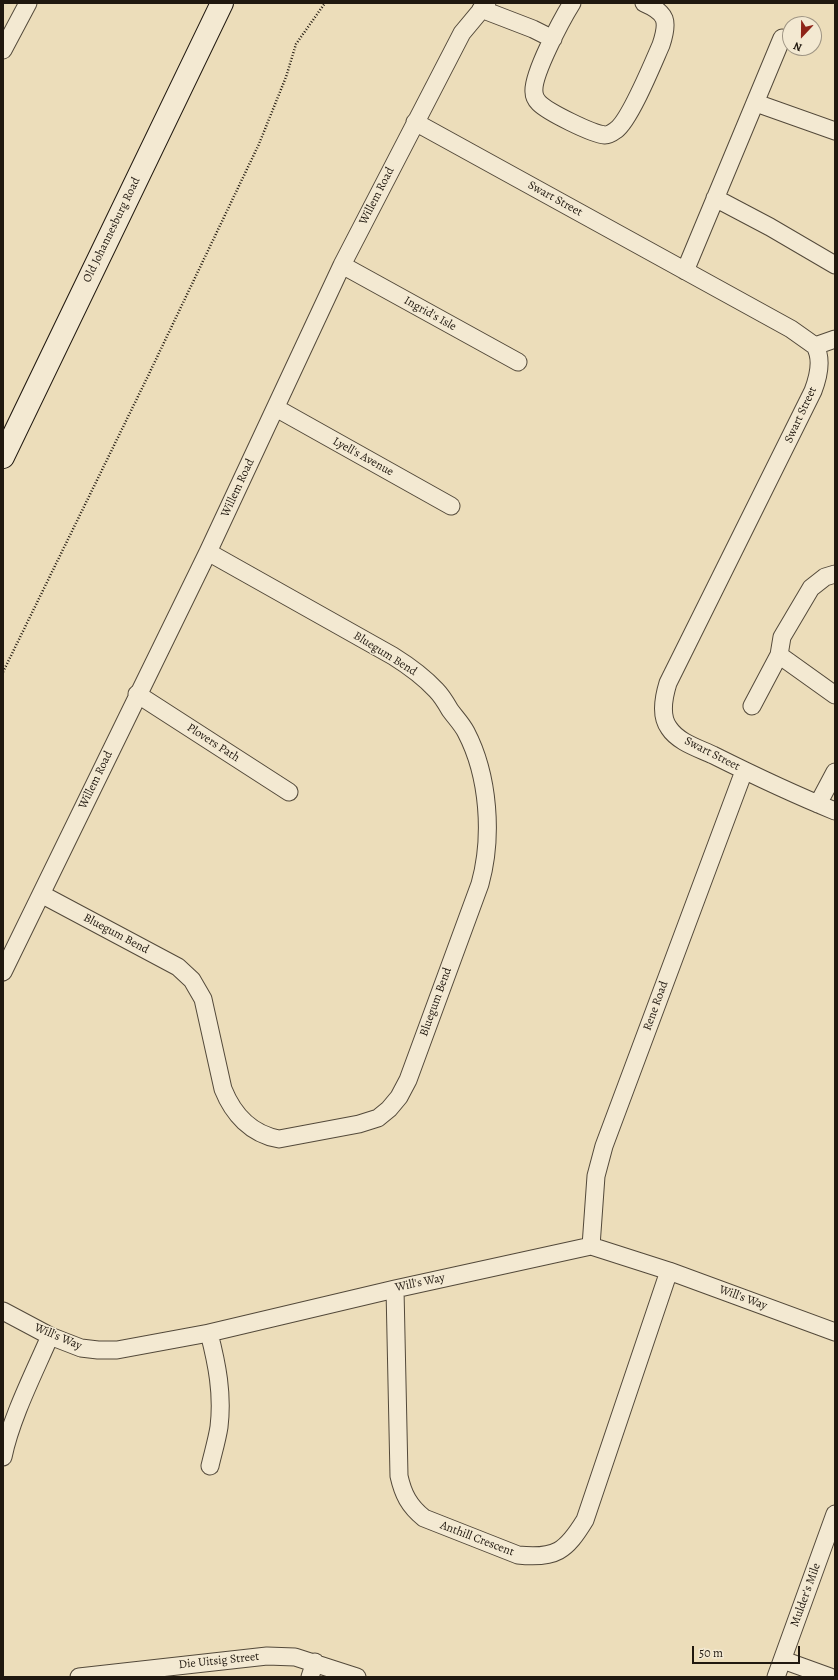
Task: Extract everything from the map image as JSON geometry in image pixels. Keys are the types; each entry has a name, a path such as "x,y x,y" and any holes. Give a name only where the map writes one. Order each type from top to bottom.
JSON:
{"main road":[{"name":"Old Johannesburg Road","path":"3,457 222,3"}],"street":[{"path":"3,50 28,3"},
{"path":"572,3 553,39 535,81 534,93 540,104 573,123 599,134 610,134 620,127 625,120 662,45 666,31 663,15 660,11 644,3"},
{"name":"Willem Road","path":"3,972 137,694 208,552 342,265 462,33 484,6 553,39"},
{"path":"685,271 782,38"},
{"path":"756,102 835,131"},
{"name":"Swart Street","path":"415,122 791,329 815,346 819,362 813,391 666,690 664,710 666,723 669,728 681,739 744,771 835,812"},
{"path":"715,198 770,227 835,265"},
{"name":"Ingrid's Isle","path":"342,265 518,362"},
{"path":"815,346 835,339"},
{"name":"Lyell's Avenue","path":"276,408 451,506"},
{"name":"Bluegum Bend","path":"41,894 178,967 192,980 203,999 223,1089 236,1114 253,1129 269,1137 278,1139 359,1124 378,1118 389,1109 399,1097 408,1080 480,884 485,864 487,816 482,778 474,750 466,731 437,691 416,671 393,656 208,552"},
{"path":"752,706 779,655 782,637 811,588 825,577 835,574"},
{"path":"779,655 835,695"},
{"name":"Plovers Path","path":"137,694 289,792"},
{"name":"Rene Road","path":"591,1246 596,1176 604,1146 744,771"},
{"path":"818,804 835,772"},
{"name":"Will's Way","path":"3,1311 50,1336 81,1348 118,1350 209,1333 395,1289 591,1246 670,1271 835,1332"},
{"name":"Anthill Crescent","path":"395,1289 399,1476 402,1489 408,1502 414,1510 424,1518 518,1555 547,1556 570,1543 585,1520 670,1271"},
{"path":"209,1333 216,1361 221,1402 219,1428 210,1466"},
{"path":"3,1457 7,1440 17,1414 50,1336"},
{"name":"Mulder's Mile","path":"776,1677 835,1514"},
{"name":"Die Uitsig Street","path":"79,1677 267,1656 295,1657 312,1670 357,1677"},
{"path":"783,1660 830,1677"}],"path":[{"path":"3,672 152,369 259,144 286,78 296,44 325,3"}]}
